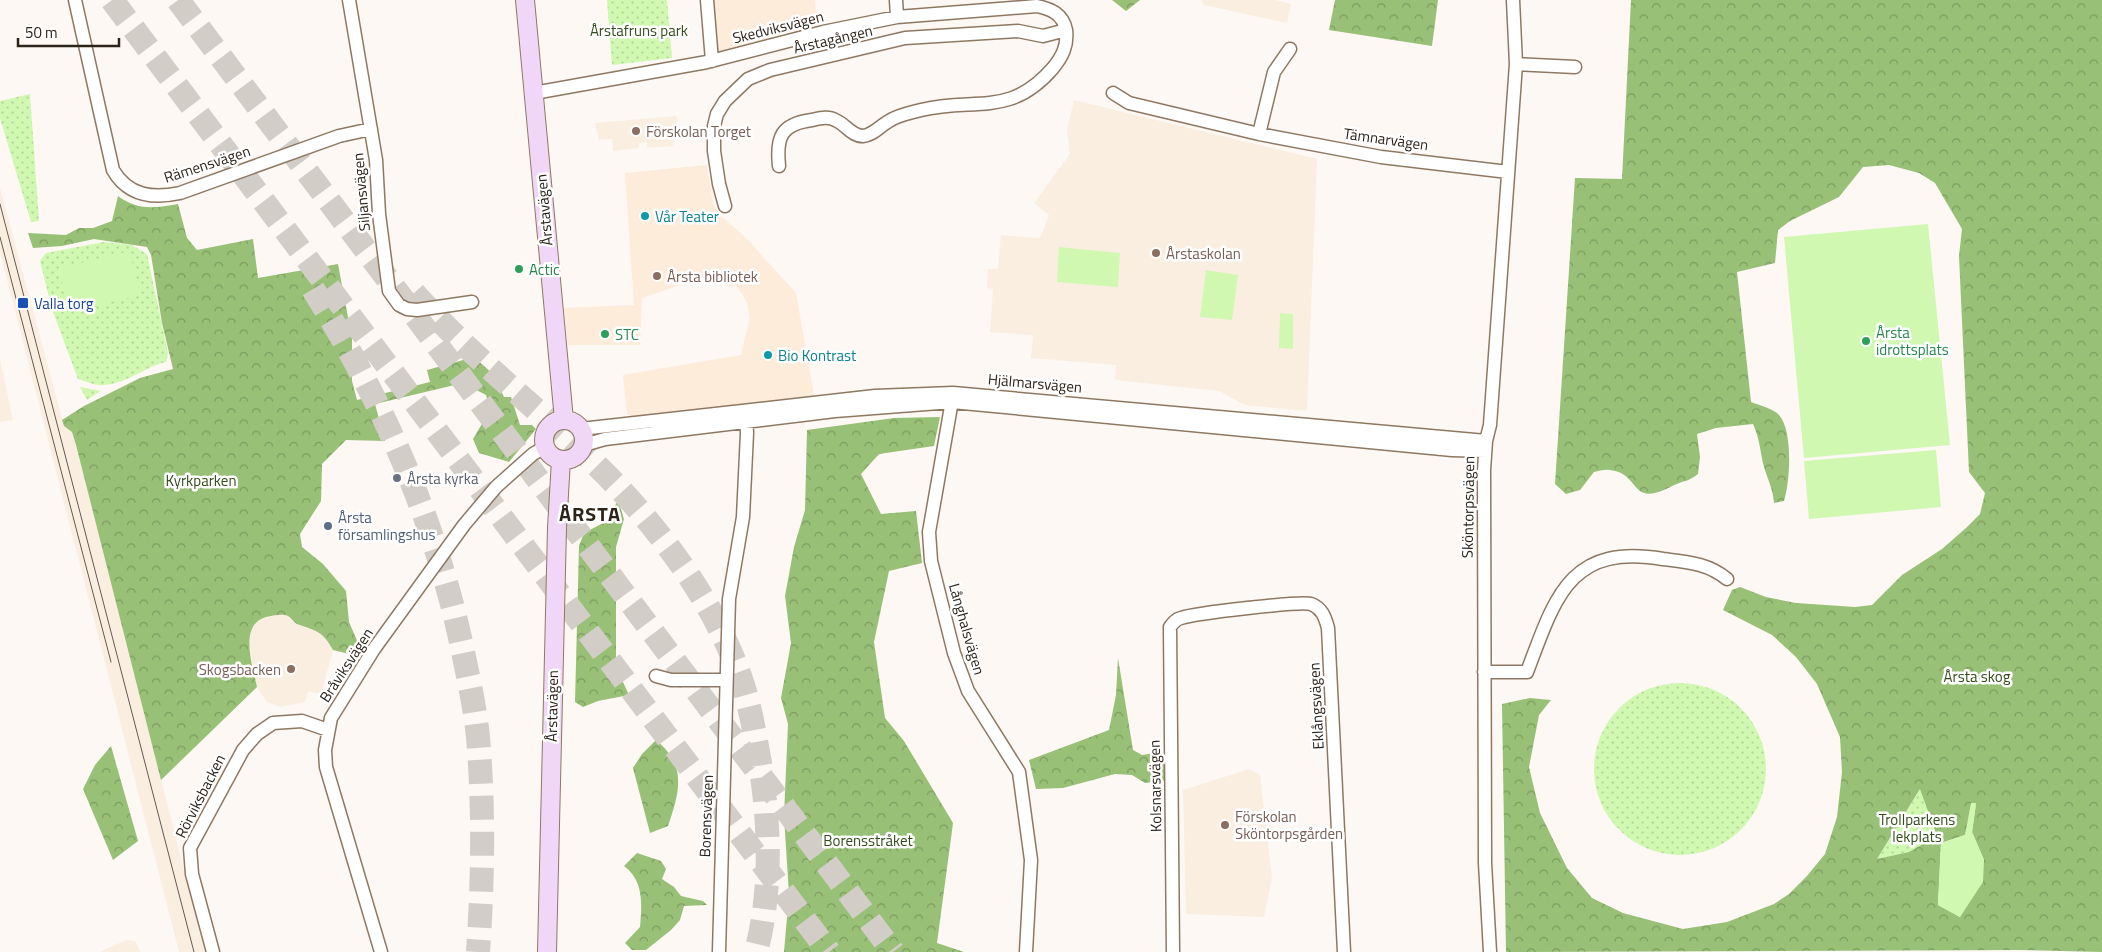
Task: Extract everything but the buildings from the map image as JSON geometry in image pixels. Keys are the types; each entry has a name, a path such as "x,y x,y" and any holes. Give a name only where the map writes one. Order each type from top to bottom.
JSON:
{"street":[{"name":"Rämensvägen","path":"75,0 113,170 123,183 142,194 154,197 180,192 339,136 371,129"},
{"name":"Siljansvägen","path":"349,0 371,129 389,291 399,306 407,309 417,310 472,302"},
{"name":"Årstavägen","path":"525,0 564,420"},
{"path":"707,0 712,61"},
{"path":"896,0 896,17"},
{"name":"Sköntorpsvägen","path":"1490,952 1485,863 1486,446 1490,425 1516,64 1513,0"},
{"name":"Skedviksvägen","path":"534,93 712,61 851,26 896,17 1037,6 1053,11 1062,18 1066,30"},
{"path":"779,166 777,148 783,131 792,124 804,120 829,117 838,121 856,135 863,136 900,116 942,106 1009,101 1035,85 1062,58 1065,48 1066,30"},
{"name":"Årstagången","path":"725,206 719,184 714,151 714,126 717,114 725,101 748,79 770,70 905,38 1018,31 1043,36 1066,30"},
{"path":"1259,134 1274,72 1290,49"},
{"path":"1516,64 1575,67"},
{"name":"Tämnarvägen","path":"1113,93 1129,103 1259,134 1381,157 1508,172"},
{"name":"Hjälmarsvägen","path":"582,437 605,439 746,417 952,397 1453,440 1486,446"},
{"name":"Långhalsvägen","path":"952,397 930,524 932,561 954,653 963,679 971,696 1014,761 1019,772 1031,860 1026,952"},
{"name":"Borensvägen","path":"719,952 728,599 743,517 746,417"},
{"path":"564,420 571,421 582,437 575,457 561,460 554,458 545,447 545,434 548,429 552,424 564,420"},
{"name":"Bråviksvägen","path":"381,952 326,767 325,750 334,710 374,649 464,525 509,474 545,447"},
{"name":"Årstavägen","path":"547,952 556,537 561,460"},
{"path":"1484,672 1527,672 1558,597 1575,577 1586,569 1611,557 1624,555 1646,556 1714,568 1727,578"},
{"name":"Eklångsvägen","path":"1174,622 1179,618 1197,615 1301,603 1313,605 1324,614 1328,628 1344,952"},
{"name":"Kolsnarsvägen","path":"1173,952 1169,639 1170,627 1174,622"},
{"path":"656,676 671,680 726,680"},
{"name":"Rörviksbacken","path":"213,952 192,874 190,848 243,750 257,734 273,723 302,721 328,730"}],"shaded area":[{"path":"708,0 815,0 818,32 713,60"},
{"path":"1201,0 1275,0 1291,4 1287,23 1204,5"},
{"name":"Årstaskolan","path":"1074,100 1317,159 1307,411 1245,405 1219,391 1115,380 1116,365 1031,358 1033,335 990,332 993,289 987,288 988,269 998,269 1001,235 1040,238 1049,215 1034,203 1070,154 1067,129"},
{"name":"Förskolan Torget","path":"677,116 673,146 647,148 647,142 639,143 639,148 613,151 612,139 599,140 595,123"},
{"path":"707,165 713,204 722,217 745,237 796,293 814,396 634,418 627,414 623,375 741,355 750,318 747,302 736,285 729,287 725,269 642,298 640,345 568,345 564,308 634,305 625,173"},
{"path":"0,188 64,426 72,432 76,445 205,952 179,952 0,252"},
{"path":"0,359 13,420 0,422"},
{"name":"Skogsbacken","path":"283,614 290,616 296,624 311,628 326,636 333,650 321,694 308,691 305,702 281,707 267,702 257,687 249,646 251,629 260,619"},
{"name":"Förskolan Sköntorpsgården","path":"1249,769 1260,775 1272,878 1264,917 1186,914 1183,790"},
{"path":"126,940 135,941 141,952 100,952"}],"green space":[{"name":"Årstafruns park","path":"607,0 667,0 672,58 612,65"},
{"path":"1112,0 1140,0 1126,11"},
{"path":"1335,0 1438,0 1432,46 1329,30"},
{"name":"Årsta skog","path":"1631,0 2102,0 2102,952 2019,950 1506,952 1502,704 1530,698 1551,700 1539,715 1529,767 1540,813 1567,868 1592,898 1623,913 1683,929 1727,922 1774,904 1789,894 1825,854 1837,817 1842,772 1840,737 1817,684 1796,657 1772,635 1723,610 1732,590 1740,587 1766,597 1796,603 1855,607 1872,605 1902,575 1942,549 1966,528 1980,514 1985,493 1969,472 1959,256 1962,229 1935,183 1919,173 1889,165 1863,167 1839,197 1790,221 1778,230 1775,263 1737,272 1751,402 1777,413 1786,430 1789,468 1784,501 1774,503 1759,440 1753,424 1716,428 1697,434 1700,457 1698,474 1689,480 1659,492 1649,494 1642,492 1627,477 1620,473 1606,470 1594,472 1580,490 1566,494 1555,484 1575,178 1622,179","holes":["1920,789 1937,836 1909,852 1877,859","1976,804 1972,832 1984,860 1960,917 1938,905 1941,843 1965,835"]},
{"path":"30,94 39,221 31,222 0,118 0,101"},
{"name":"Kyrkparken","path":"118,196 125,201 147,207 178,204 187,238 197,250 253,239 258,278 338,264 352,339 352,381 357,400 430,382 427,370 474,357 494,375 504,397 511,397 520,425 532,425 536,429 509,462 479,453 473,439 490,410 486,395 463,383 375,404 385,441 346,440 322,464 321,501 300,534 302,547 323,564 346,591 349,622 359,645 349,654 333,650 322,635 297,624 285,615 266,617 257,621 252,628 250,648 257,687 161,780 76,445 72,432 64,426 62,420 84,406 140,378 173,369 162,323 151,255 147,247 94,239 62,246 33,248 28,233 66,235 79,228 93,228 112,221"},
{"name":"Årsta idrottsplats","path":"1928,224 1950,445 1804,458 1784,237"},
{"path":"104,242 132,245 147,254 168,354 166,362 118,383 109,385 92,384 78,379 52,309 40,261 46,253"},
{"path":"1059,247 1120,253 1118,287 1057,282"},
{"path":"130,251 140,295 69,312 59,268"},
{"path":"1206,270 1238,275 1232,320 1200,317"},
{"path":"1280,313 1293,314 1293,349 1279,348"},
{"path":"80,387 101,391 87,400"},
{"name":"Borensstråket","path":"940,417 934,446 879,454 861,474 881,514 916,511 922,563 889,571 874,642 885,718 904,741 953,823 937,943 964,952 784,952 789,894 784,816 788,724 781,698 791,643 785,596 794,547 805,510 807,430 894,418"},
{"path":"1936,450 1941,507 1809,519 1804,461"},
{"path":"618,500 624,519 616,547 616,667 629,695 598,701 583,707 575,702 579,546 584,533 607,521"},
{"path":"1118,658 1133,750 1142,755 1162,752 1167,780 1145,783 1132,775 1115,774 1063,788 1036,789 1029,760 1109,730 1116,695"},
{"path":"1688,683 1705,686 1721,693 1735,702 1747,714 1763,744 1766,769 1765,786 1760,802 1747,824 1735,836 1705,852 1672,855 1655,852 1639,845 1625,836 1613,824 1597,794 1594,761 1597,744 1604,728 1613,714 1625,702 1655,686"},
{"path":"656,740 673,760 678,780 675,802 668,826 650,833 633,768 642,754"},
{"path":"111,746 138,841 113,860 83,789 95,765"},
{"name":"Trollparkens lekplats","path":"1921,788 1938,836 1909,852 1877,859"},
{"path":"1971,803 1976,803 1972,832 1984,860 1983,882 1960,917 1938,905 1941,843 1965,835"},
{"path":"637,853 661,861 666,869 662,879 674,887 681,896 703,901 707,905 684,906 680,920 671,930 646,950 632,950 625,943 640,927 641,902 638,886 631,872 624,866"}],"tunnel":[{"path":"112,0 829,952"},
{"path":"178,0 893,952"},
{"path":"313,289 362,374 383,417 421,507 451,599 469,680 478,737 482,845 478,952"},
{"path":"414,293 454,335 608,477 677,558 715,619 730,650 745,692 760,763 766,810 767,882 765,905 756,952"}],"tram line":[{"path":"0,204 194,952"},
{"path":"0,237 111,662"}],"place":[{"name":"Förskolan Torget","path":"636,131"},
{"name":"Vår Teater","path":"645,216"},
{"name":"Årstaskolan","path":"1156,253"},
{"name":"Actic","path":"519,269"},
{"name":"Årsta bibliotek","path":"657,276"},
{"name":"Valla torg","path":"23,303"},
{"name":"STC","path":"605,334"},
{"name":"Årsta idrottsplats","path":"1866,341"},
{"name":"Bio Kontrast","path":"768,355"},
{"name":"Årsta kyrka","path":"397,478"},
{"name":"Årsta församlingshus","path":"328,526"},
{"name":"Skogsbacken","path":"291,669"},
{"name":"Förskolan Sköntorpsgården","path":"1225,825"}],"district":[{"name":"ÅRSTA","path":"590,513"}]}
